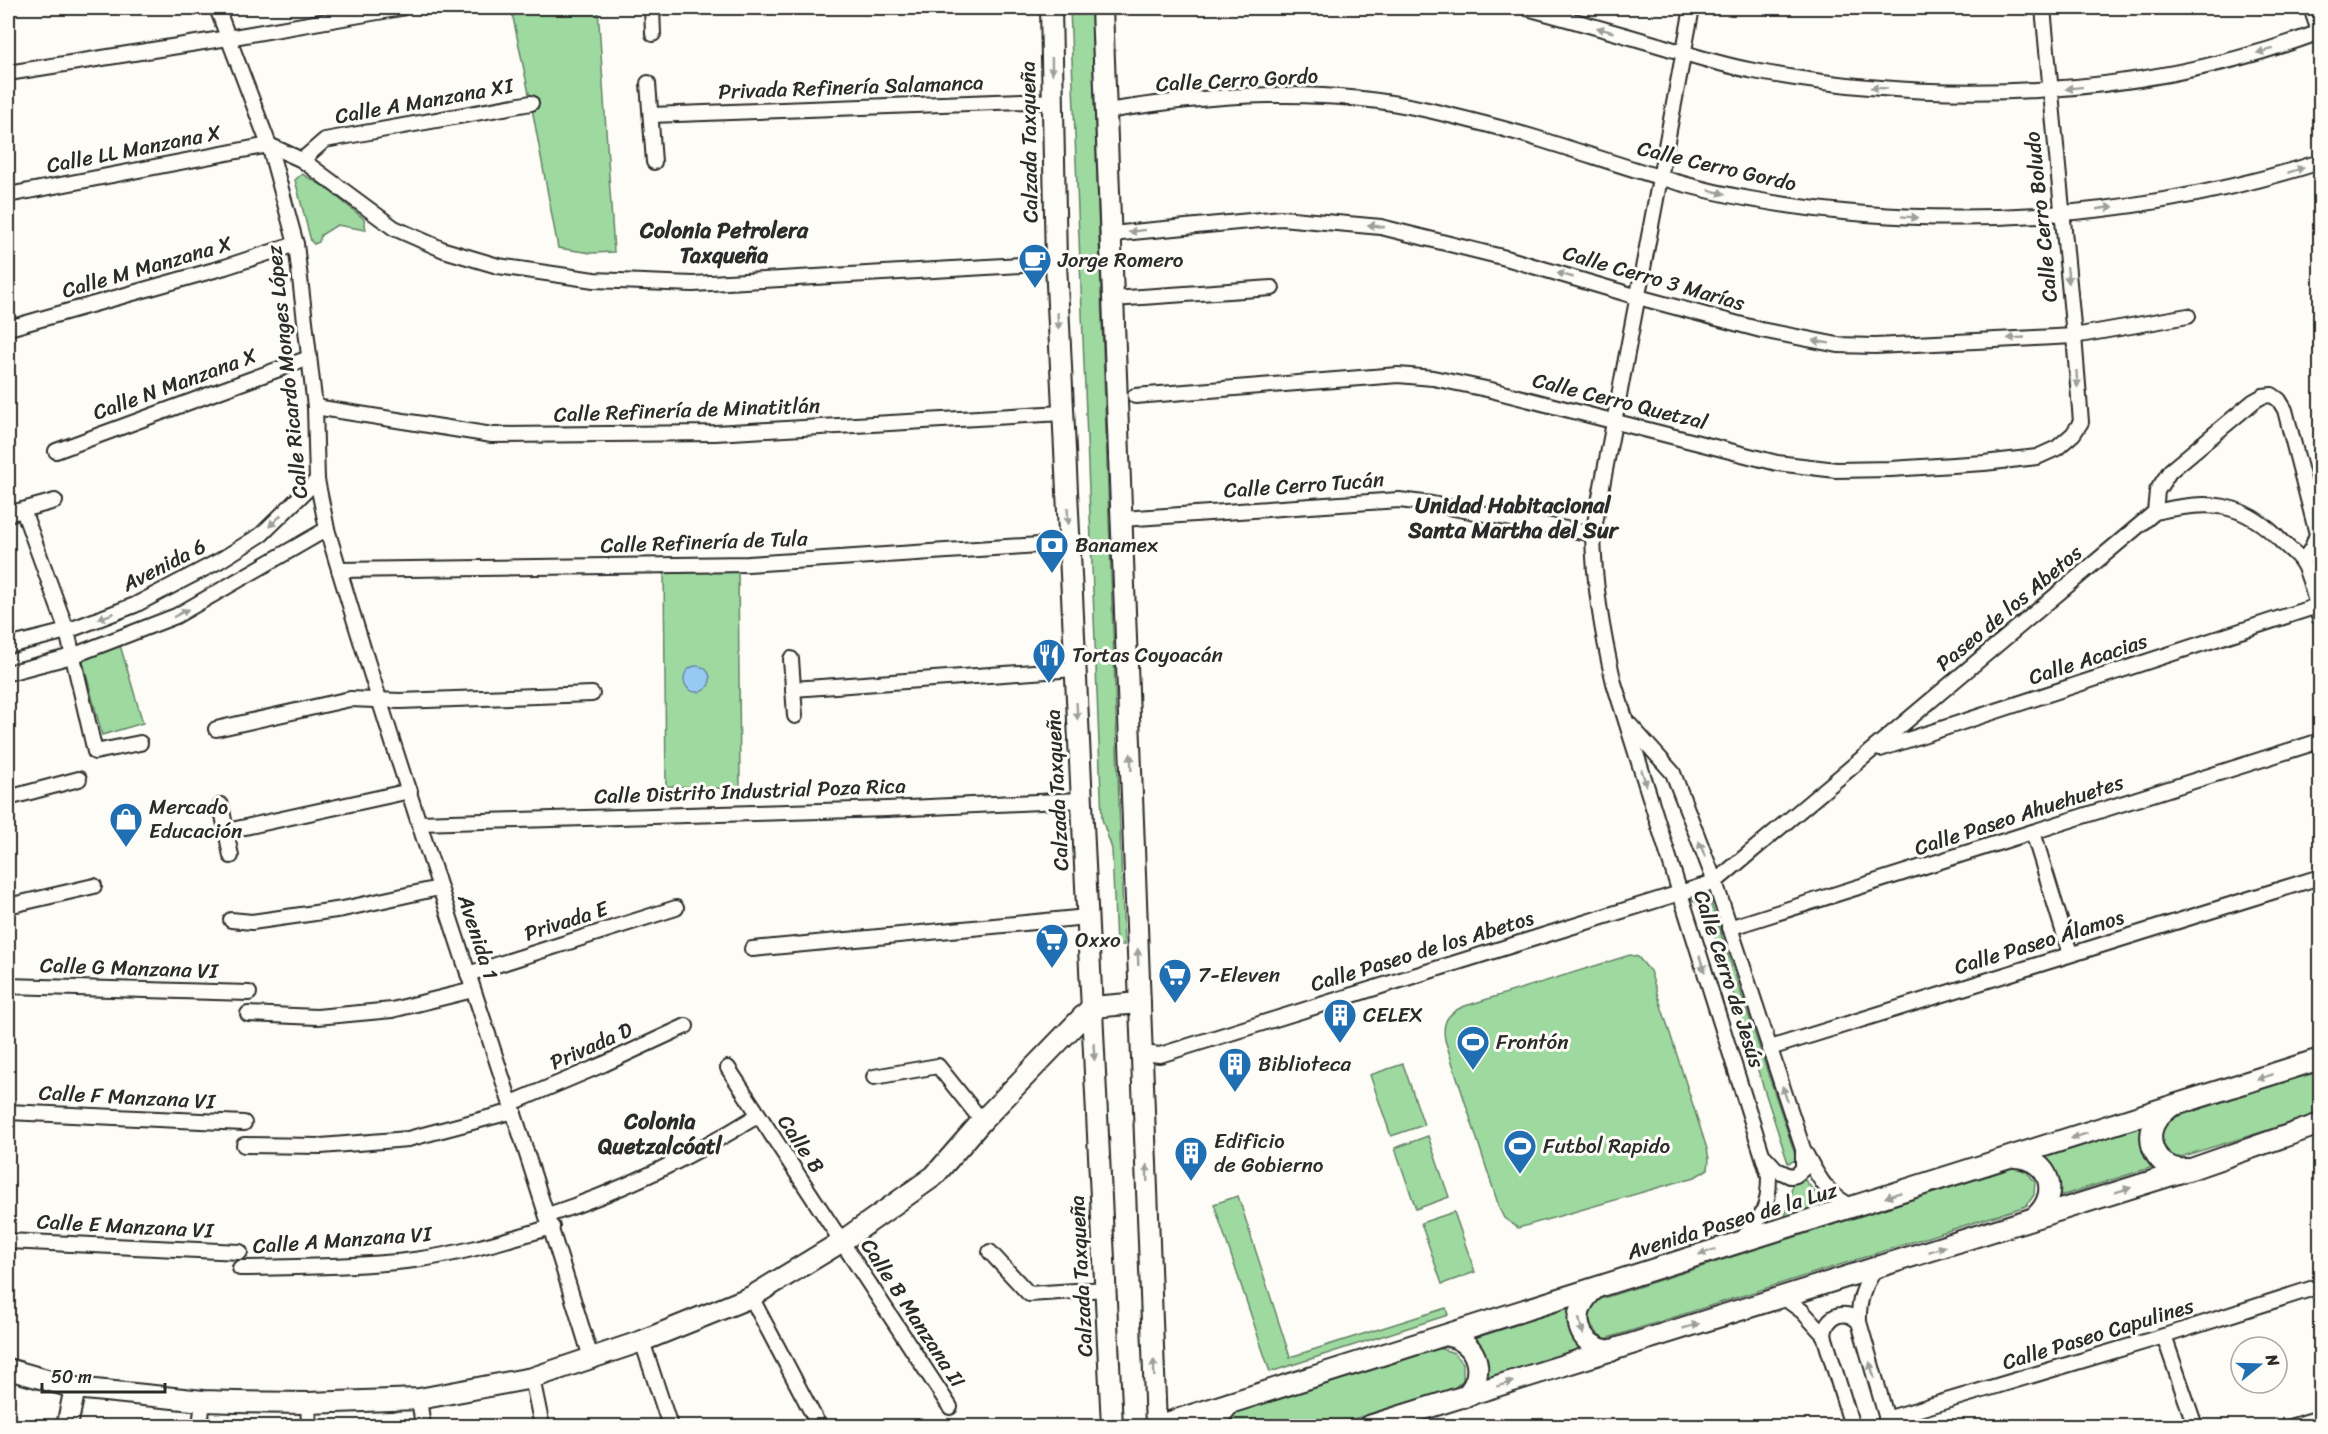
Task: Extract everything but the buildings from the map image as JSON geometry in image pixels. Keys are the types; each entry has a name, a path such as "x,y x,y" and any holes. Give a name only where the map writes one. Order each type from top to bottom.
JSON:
{"street":[{"name":"Calle Ricardo Monges López","path":"218,8 269,145 296,244 315,407 317,480 327,529"},
{"path":"8,74 401,8"},
{"path":"652,8 653,34"},
{"name":"Calzada Taxqueña","path":"1051,8 1056,263 1112,1426"},
{"path":"1102,8 1156,1426"},
{"path":"1527,8 1683,54 1753,71 1860,87 1981,92 2050,90 2126,81 2200,67 2276,48 2320,32 2311,8"},
{"name":"Calle Cerro de Jesús","path":"1692,8 1593,534 1594,580 1602,636 1614,683 1769,1176 1769,1200 1760,1219 1739,1242"},
{"name":"Calle Cerro Boludo","path":"2043,8 2080,422"},
{"path":"648,83 654,162"},
{"name":"Calle Cerro Gordo","path":"1107,111 1208,98 1335,96 1425,109 1540,139 1660,178 1748,199 1829,211 1924,218 2062,213 2190,196 2280,175 2320,162"},
{"name":"Privada Refinería Salamanca","path":"651,116 1022,101 1053,102"},
{"name":"Calle A Manzana XI","path":"302,160 325,140 531,103"},
{"path":"269,145 302,160 394,228 444,250 498,266 594,280 693,284 1056,263"},
{"name":"Calle LL Manzana X","path":"8,195 269,145"},
{"name":"Calle Cerro 3 Marías","path":"1111,234 1281,218 1381,227 1506,258 1761,330 1838,345 1875,346 2074,336 2188,316"},
{"name":"Calle M Manzana X","path":"9,328 225,267 296,244"},
{"path":"1113,299 1272,288"},
{"name":"Calle N Manzana X","path":"56,451 309,358"},
{"name":"Calle Cerro Quetzal","path":"1135,396 1398,375 1433,378 1491,390 1777,464 1836,470 1984,463 2037,457 2057,448 2073,434 2080,422"},
{"path":"2155,512 2157,491 2170,471 2254,401 2272,394 2285,410 2317,534 2312,548 2302,562"},
{"name":"Calle Refinería de Minatitlán","path":"315,407 492,435 715,433 1063,413"},
{"name":"Avenida 6","path":"8,646 67,631 135,605 242,548 262,534 317,480"},
{"name":"Calle Cerro Tucán","path":"1122,519 1399,500 1593,534"},
{"path":"8,514 55,501"},
{"name":"Paseo de los Abetos","path":"1715,882 2155,512 2202,503 2223,506 2244,513 2266,525 2302,562 2319,613"},
{"path":"23,510 67,631 95,752 140,743"},
{"path":"8,673 72,656 176,616 327,529"},
{"name":"Avenida 1","path":"327,529 440,888 550,1221 591,1358"},
{"name":"Calle Refinería de Tula","path":"339,570 748,564 1069,543"},
{"name":"Calle Acacias","path":"1872,752 2319,613"},
{"path":"791,659 795,716"},
{"path":"793,689 1075,669"},
{"path":"216,729 350,699 592,694"},
{"name":"Calle Cerro de Jesús","path":"1627,722 1673,773 1715,882 1803,1149 1825,1188 1838,1201 1853,1208"},
{"name":"Calle Paseo Ahuehuetes","path":"1729,928 2320,741"},
{"path":"8,798 79,779"},
{"path":"227,831 410,791"},
{"name":"Calle Distrito Industrial Poza Rica","path":"420,823 876,809 1082,800"},
{"path":"221,806 231,856"},
{"path":"2032,832 2070,953"},
{"name":"Calle Paseo Álamos","path":"1770,1048 2320,877"},
{"name":"Calle Paseo de los Abetos","path":"1142,1053 1160,1054 1715,882"},
{"path":"8,906 94,886"},
{"path":"231,920 252,922 332,910 440,888"},
{"name":"Privada E","path":"468,974 676,908"},
{"path":"752,949 1087,917"},
{"name":"Calle G Manzana VI","path":"8,986 249,993"},
{"path":"248,1014 317,1017 392,1010 473,990"},
{"path":"8,1369 75,1388 203,1401 308,1403 419,1399 532,1378 642,1341 751,1297 841,1242 934,1176 982,1121 1092,1007 1140,1003"},
{"name":"Privada D","path":"244,1145 321,1146 408,1139 513,1107 686,1026"},
{"name":"Avenida Paseo de la Luz","path":"1156,1426 1449,1336 2320,1059"},
{"path":"874,1077 938,1066 982,1121"},
{"name":"Calle B","path":"728,1068 757,1116 841,1242"},
{"path":"2170,1107 2153,1124 2150,1140 2152,1148 2167,1166 2175,1169 2191,1169"},
{"name":"Calle F Manzana VI","path":"8,1112 244,1123"},
{"name":"Calle A Manzana VI","path":"240,1268 307,1267 414,1260 477,1248 550,1221 629,1185 705,1148 757,1116"},
{"path":"1369,1426 2191,1169 2320,1124"},
{"path":"1764,1156 1777,1170 1790,1176 1796,1175 1803,1168 1803,1149"},
{"path":"2015,1156 2023,1157 2038,1165 2048,1178 2049,1196 2046,1204 2035,1217"},
{"name":"Calle E Manzana VI","path":"8,1242 240,1252"},
{"name":"Calle B Manzana II","path":"841,1242 950,1407"},
{"path":"990,1252 1029,1294 1106,1289"},
{"path":"1876,1268 1863,1287 1858,1305 1859,1322 1887,1423"},
{"name":"Calle Paseo Capulines","path":"1887,1423 2320,1286"},
{"path":"1594,1289 1582,1302 1578,1319 1579,1327 1588,1342 1595,1347 1611,1351"},
{"path":"751,1297 819,1426"},
{"path":"1783,1297 1802,1311 1824,1335 1850,1426"},
{"path":"1824,1335 1827,1323 1836,1315 1848,1315 1859,1322"},
{"path":"1449,1336 1464,1341 1477,1361 1475,1384 1464,1397"},
{"path":"2164,1336 2195,1426"},
{"path":"642,1341 670,1426"},
{"path":"532,1378 542,1426"},
{"path":"67,1426 75,1388"},
{"path":"419,1399 423,1426"},
{"path":"200,1426 203,1401"},
{"path":"308,1403 309,1426"},
{"path":"1217,1426 1220,1415 1230,1403"},
{"path":"2293,1426 2320,1418"}],"green space":[{"path":"511,8 598,8 614,252 591,253 558,248"},
{"path":"1070,8 1091,8 1124,945 1116,946 1112,849 1102,819"},
{"path":"302,174 325,187 364,219 366,230 337,225 321,235 319,242 314,244 311,241 295,180"},
{"path":"664,568 738,568 740,789 666,786"},
{"path":"120,645 143,723 102,735 82,658"},
{"path":"1709,886 1712,906 1797,1160 1788,1163 1706,910 1687,896"},
{"path":"1630,955 1638,957 1650,971 1707,1149 1708,1169 1695,1177 1518,1228 1504,1218 1500,1210 1445,1040 1446,1020 1462,1007"},
{"path":"1403,1064 1424,1125 1391,1136 1370,1075"},
{"path":"2320,1071 2320,1114 2177,1158 2167,1150 2162,1142 2166,1120"},
{"path":"2146,1125 2159,1165 2054,1198 2042,1158"},
{"path":"1428,1136 1449,1197 1416,1209 1395,1148"},
{"path":"2015,1167 2027,1172 2035,1182 2034,1195 2026,1206 1605,1339 1595,1331 1590,1322 1590,1312 1594,1301"},
{"path":"1805,1180 1817,1195 1834,1205 1783,1221 1790,1203 1792,1185"},
{"path":"1238,1196 1290,1357 1446,1308 1448,1315 1270,1372 1214,1204"},
{"path":"1454,1212 1475,1272 1442,1284 1421,1223"},
{"path":"1572,1307 1585,1347 1481,1380 1468,1340"},
{"path":"1439,1348 1454,1353 1463,1363 1463,1380 1453,1389 1330,1426 1228,1426 1238,1408"}],"water":[{"path":"697,666 706,670 710,679 706,688 697,692 688,688 684,679 688,670"}],"place":[{"name":"Jorge Romero","path":"1035,289"},
{"name":"Banamex","path":"1052,574"},
{"name":"Tortas Coyoacán","path":"1049,684"},
{"name":"Mercado Educación","path":"126,848"},
{"name":"Oxxo","path":"1052,969"},
{"name":"7-Eleven","path":"1175,1004"},
{"name":"CELEX","path":"1340,1044"},
{"name":"Frontón","path":"1473,1071"},
{"name":"Biblioteca","path":"1235,1093"},
{"name":"Futbol Rapido","path":"1520,1175"},
{"name":"Edificio de Gobierno","path":"1191,1182"}],"district":[{"name":"Colonia Petrolera Taxqueña","path":"724,242"},
{"name":"Unidad Habitacional Santa Martha del Sur","path":"1513,518"},
{"name":"Colonia Quetzalcóatl","path":"660,1134"}]}
